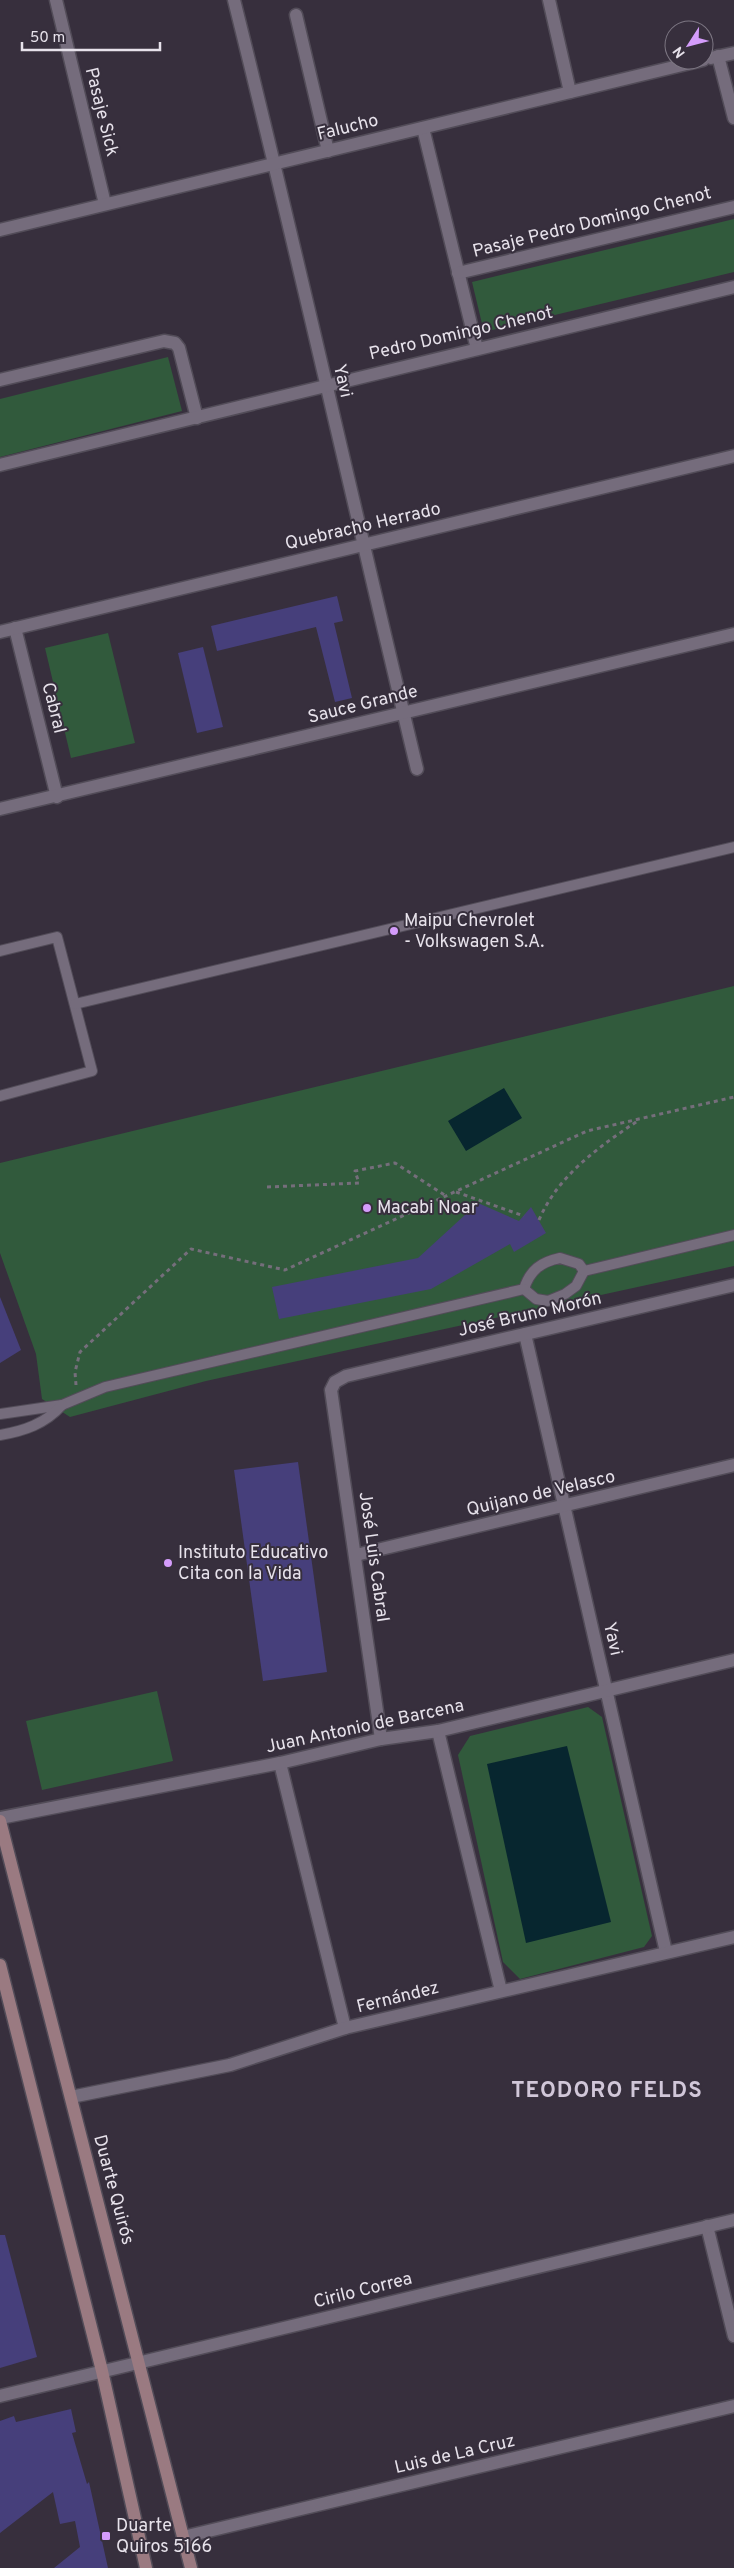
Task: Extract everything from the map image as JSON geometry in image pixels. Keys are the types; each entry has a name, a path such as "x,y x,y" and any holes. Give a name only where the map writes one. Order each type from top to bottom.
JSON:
{"main road":[{"name":"Duarte Quirós","path":"0,1820 191,2568"},
{"path":"0,1965 102,2371 146,2568"}],"street":[{"name":"Pasaje Sick","path":"56,0 106,204"},
{"name":"Yavi","path":"234,0 275,164 325,385 417,769"},
{"path":"549,0 570,92"},
{"path":"296,15 328,151"},
{"name":"Falucho","path":"714,57 734,52"},
{"path":"718,56 734,118"},
{"name":"Falucho","path":"0,230 664,70"},
{"path":"423,128 477,349"},
{"name":"Pasaje Pedro Domingo Chenot","path":"458,273 734,207"},
{"name":"Pedro Domingo Chenot","path":"0,465 734,287"},
{"path":"0,380 164,342 175,343 179,348 197,418"},
{"name":"Quebracho Herrado","path":"0,632 734,456"},
{"name":"Cabral","path":"14,628 57,797"},
{"name":"Sauce Grande","path":"0,810 734,634"},
{"name":"José Bruno Morón","path":"335,1382 346,1376 734,1285"},
{"name":"Yavi","path":"526,1334 666,1952"},
{"name":"José Luis Cabral","path":"335,1382 331,1390 382,1739"},
{"name":"Quijano de Velasco","path":"356,1556 734,1465"},
{"name":"Juan Antonio de Barcena","path":"0,1820 280,1763 382,1739 438,1731 734,1660"},
{"path":"438,1731 501,1991"},
{"path":"280,1763 344,2028"},
{"name":"Fernández","path":"71,2097 230,2065 344,2028 734,1936"},
{"name":"Cirilo Correa","path":"0,2396 734,2220"},
{"path":"707,2226 734,2336"},
{"name":"Luis de La Cruz","path":"183,2537 734,2406"}],"lane":[{"path":"75,1004 734,847"},
{"path":"0,951 58,937 92,1071 0,1096"},
{"path":"524,1288 536,1299 548,1301 565,1294 576,1286 584,1271 734,1235"},
{"path":"524,1288 529,1274 546,1261 560,1258 568,1260 579,1264 584,1271"},
{"path":"0,1414 62,1405 104,1387 524,1288"},
{"path":"0,1436 20,1432 42,1423 62,1405"}],"path":[{"path":"77,1398 75,1372 80,1352 192,1249 285,1270 587,1131 734,1097"},
{"path":"539,1220 545,1205 568,1177 598,1148 642,1118"},
{"path":"267,1187 359,1182 355,1171 395,1163 446,1196"},
{"path":"456,1192 524,1216"}],"green space":[{"path":"734,219 734,272 484,332 472,282"},
{"path":"168,357 182,411 0,457 0,399"},
{"path":"108,633 135,743 71,758 45,648"},
{"name":"Macabi Noar","path":"734,986 734,1266 206,1381 70,1417 42,1399 36,1354 0,1253 0,1163"},
{"path":"157,1691 173,1761 42,1790 26,1721"},
{"path":"588,1707 602,1717 652,1936 644,1947 520,1979 503,1962 458,1755 470,1736"}],"water":[{"path":"504,1088 522,1118 466,1151 448,1121"},
{"path":"567,1746 611,1922 526,1943 487,1764"}],"building":[{"path":"337,596 343,621 334,623 352,698 335,702 316,627 217,651 211,626"},
{"path":"203,647 223,727 197,733 178,653"},
{"path":"478,1203 519,1221 531,1207 546,1233 514,1252 510,1244 431,1289 279,1319 272,1287 418,1258"},
{"path":"0,1297 21,1350 0,1363"},
{"path":"298,1462 327,1672 263,1681 234,1470"},
{"path":"0,2235 5,2235 37,2357 0,2368"},
{"path":"71,2409 76,2432 72,2433 87,2484 89,2482 108,2568 54,2568 80,2547 75,2521 60,2524 53,2492 0,2533 0,2421 14,2416 16,2422"}],"place":[{"name":"Maipu Chevrolet - Volkswagen S.A.","path":"394,931"},
{"name":"Macabi Noar","path":"367,1208"},
{"name":"Instituto Educativo Cita con la Vida","path":"168,1563"},
{"name":"Duarte Quiros 5166","path":"106,2536"}],"district":[{"name":"TEODORO FELDS","path":"607,2091"}]}
